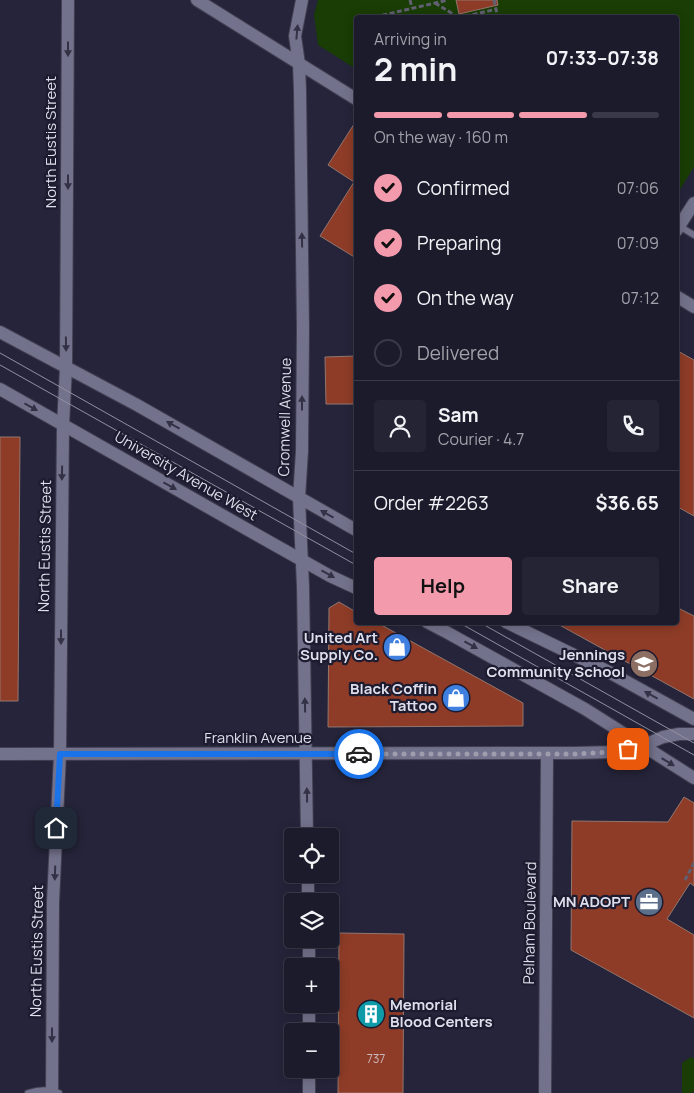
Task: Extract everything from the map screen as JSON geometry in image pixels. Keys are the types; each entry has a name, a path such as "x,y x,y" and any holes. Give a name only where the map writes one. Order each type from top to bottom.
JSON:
{"main road":[{"name":"North Eustis Street","path":"54,1092 53,902 60,754 63,425 66,368 68,0"},
{"path":"197,0 354,98"},
{"name":"Cromwell Avenue","path":"302,0 295,36 299,64 302,348 302,451 299,498 307,828"},
{"path":"679,226 694,203"},
{"path":"679,298 694,307"},
{"path":"0,332 137,405 354,529"},
{"name":"University Avenue West","path":"0,389 330,576 354,587"},
{"path":"434,625 585,709 694,778"},
{"path":"512,625 607,670 694,719"},
{"name":"Franklin Avenue","path":"0,754 547,754 614,752 642,746 664,737 694,734"},
{"name":"Pelham Boulevard","path":"545,1093 547,754"},
{"path":"309,1078 309,1093"}],"lane":[{"path":"679,228 694,235"},
{"path":"28,1093 39,1090 54,1092"}],"path":[{"path":"410,0 412,8"},
{"path":"383,15 448,0"},
{"path":"494,0 497,15"},
{"path":"434,3 453,15"},
{"path":"471,15 496,9"},
{"path":"685,880 694,863"}],"green space":[{"path":"318,0 694,0 694,167 679,191 679,15 354,15 354,68 318,45 314,15"},
{"path":"691,1057 694,1059 694,1091 692,1093 682,1093 682,1063"}],"building":[{"path":"456,0 497,0 498,5 459,14"},
{"path":"354,124 354,182 328,165"},
{"path":"354,182 354,257 320,236"},
{"path":"679,352 694,360 694,516 679,508"},
{"path":"354,356 354,404 326,404 325,357"},
{"path":"0,437 20,437 18,701 0,701"},
{"path":"339,602 354,611 354,625 381,625 523,703 523,726 328,727 329,608"},
{"path":"679,608 694,616 694,699 559,625 679,625"},
{"path":"684,797 694,803 694,886 690,883 667,919 694,935 694,1018 571,950 572,821 668,822"},
{"name":"Memorial Blood Centers","path":"339,933 404,934 403,1093 338,1093"}],"tram line":[{"path":"0,353 354,553"},
{"path":"0,365 354,564"},
{"path":"463,625 694,755"},
{"path":"484,625 694,743"}],"way so far":[{"path":"359,754 574,754 614,752 628,749"}],"place":[{"name":"United Art Supply Co.","path":"397,647"},
{"name":"Jennings Community School","path":"644,664"},
{"name":"Black Coffin Tattoo","path":"456,698"},
{"name":"MN ADOPT","path":"649,902"},
{"name":"Memorial Blood Centers","path":"371,1014"}],"route":[{"path":"56,828 60,754 359,754"}]}
